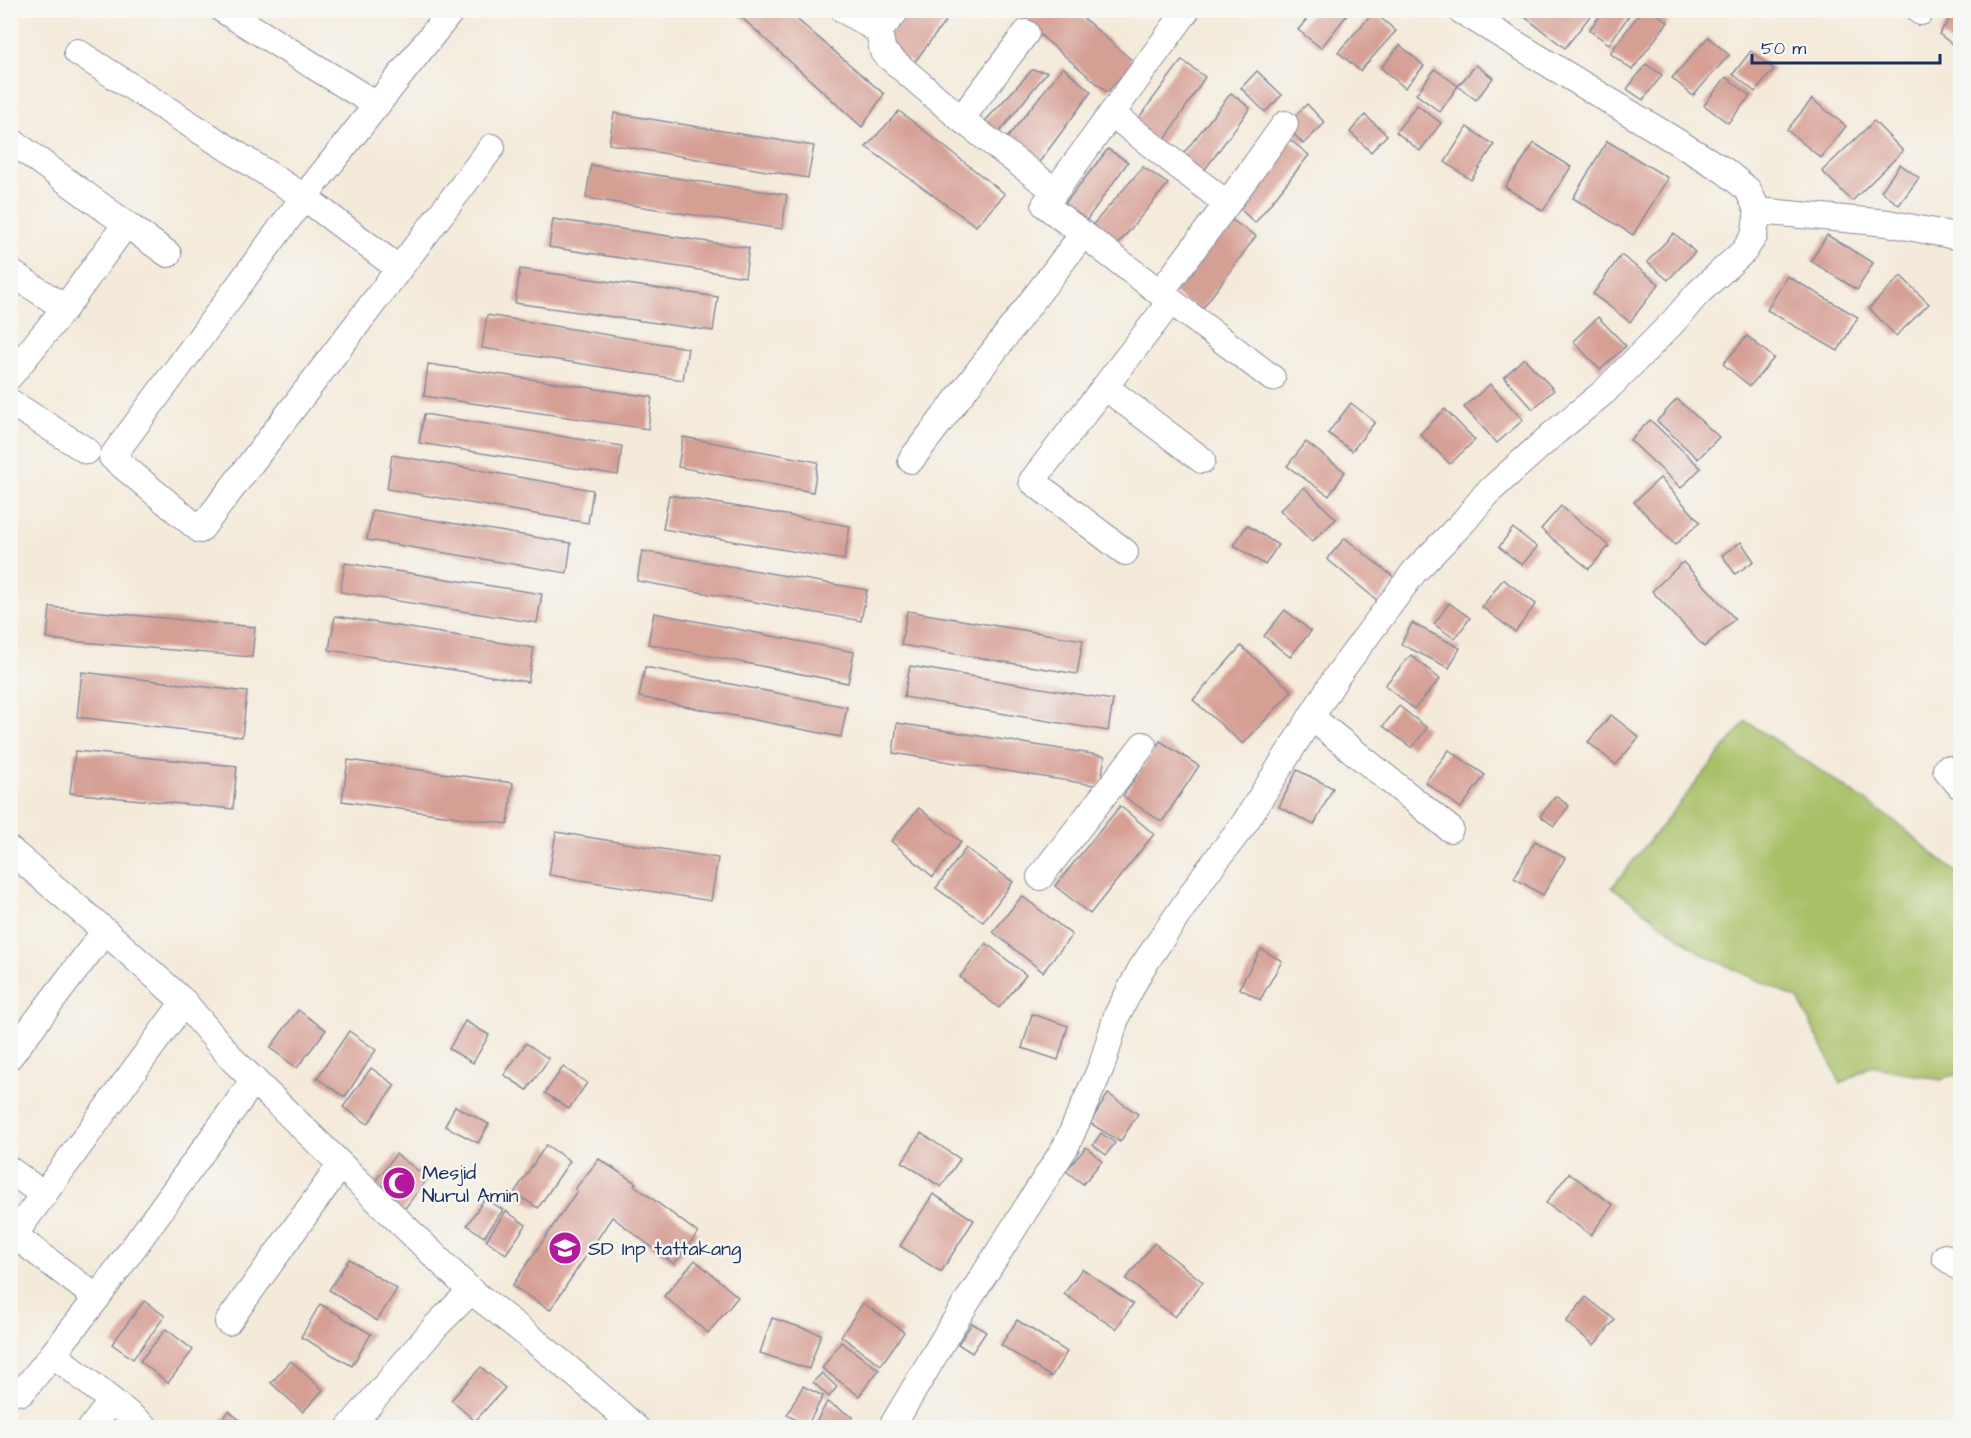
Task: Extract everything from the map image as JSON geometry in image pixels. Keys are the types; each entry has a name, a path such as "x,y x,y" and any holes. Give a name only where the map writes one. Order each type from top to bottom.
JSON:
{"street":[{"path":"223,10 377,105"},
{"path":"844,10 879,31 883,52 960,119 1055,191"},
{"path":"879,31 897,10"},
{"path":"1187,10 1044,205 1272,378"},
{"path":"891,1428 951,1327 1066,1146 1102,1065 1117,1015 1141,969 1204,876 1244,824 1337,676 1414,573 1465,520 1486,494 1604,392 1674,321 1698,293 1744,251 1754,236 1758,211 1748,190 1725,171 1460,10"},
{"path":"447,12 304,197 112,457 200,530 492,147"},
{"path":"960,119 1026,33"},
{"path":"77,52 304,197 398,268"},
{"path":"1112,114 1227,204"},
{"path":"1125,552 1032,481 1105,387 1227,204 1285,124"},
{"path":"10,140 168,254"},
{"path":"1758,211 1888,223 1960,237"},
{"path":"10,376 65,308 126,224"},
{"path":"911,460 1083,234"},
{"path":"10,272 65,308"},
{"path":"1105,387 1202,460"},
{"path":"10,402 87,451"},
{"path":"1311,717 1450,829"},
{"path":"1040,877 1143,745"},
{"path":"14,860 105,931 184,1002 233,1060 471,1291 523,1330 636,1428"},
{"path":"10,1056 105,931"},
{"path":"97,1298 12,1237 184,1002"},
{"path":"22,1392 97,1298 254,1080"},
{"path":"228,1322 340,1166"},
{"path":"10,1170 44,1195"},
{"path":"349,1428 436,1326 471,1291"},
{"path":"53,1354 146,1428"},
{"path":"91,1428 112,1401"}],"green space":[{"path":"1746,721 1891,818 1960,876 1960,1073 1941,1080 1871,1066 1841,1084 1798,999 1702,954 1612,887"}],"building":[{"path":"743,10 786,10 884,94 862,127 740,16"},
{"path":"904,10 954,10 913,64 880,44"},
{"path":"1011,10 1074,10 1134,62 1107,92"},
{"path":"1112,10 1128,10 1121,18"},
{"path":"1314,10 1351,10 1321,48 1298,30"},
{"path":"1524,10 1595,10 1565,48 1521,14"},
{"path":"1604,10 1633,10 1609,44 1589,30"},
{"path":"1642,10 1652,10 1668,22 1632,70 1610,53"},
{"path":"1956,10 1960,10 1960,50 1939,34"},
{"path":"1374,12 1396,31 1360,71 1338,52"},
{"path":"1708,37 1729,55 1693,96 1672,78"},
{"path":"1400,45 1424,66 1405,88 1381,68"},
{"path":"1751,51 1774,69 1755,92 1733,74"},
{"path":"1182,60 1205,77 1161,146 1134,124"},
{"path":"1646,64 1662,75 1643,100 1627,89"},
{"path":"1476,65 1493,78 1476,100 1458,86"},
{"path":"1063,67 1091,92 1029,176 996,152"},
{"path":"1435,69 1458,86 1440,112 1416,94"},
{"path":"1032,70 1047,72 990,144 975,132"},
{"path":"1257,71 1282,95 1265,112 1241,88"},
{"path":"1726,77 1750,96 1728,123 1704,105"},
{"path":"1231,93 1250,108 1201,175 1179,159"},
{"path":"1812,99 1846,126 1821,158 1787,130"},
{"path":"1307,104 1325,123 1303,144 1286,125"},
{"path":"1417,105 1441,123 1420,151 1396,132"},
{"path":"899,111 1005,194 976,226 866,147"},
{"path":"614,113 814,146 808,178 609,144"},
{"path":"1365,115 1387,135 1371,152 1350,132"},
{"path":"1874,121 1903,151 1852,201 1822,171"},
{"path":"1467,127 1494,145 1471,180 1445,162"},
{"path":"1284,135 1309,155 1255,223 1232,201"},
{"path":"1607,141 1668,178 1633,235 1573,198"},
{"path":"1534,143 1571,167 1543,211 1505,187"},
{"path":"1108,149 1128,162 1076,235 1055,216"},
{"path":"1900,164 1919,178 1899,205 1881,191"},
{"path":"591,165 787,195 782,229 586,198"},
{"path":"1143,167 1168,184 1109,255 1082,237"},
{"path":"1223,214 1256,236 1200,312 1169,290"},
{"path":"553,219 749,248 745,277 549,247"},
{"path":"1674,233 1695,252 1668,280 1647,262"},
{"path":"1827,235 1873,263 1857,290 1811,261"},
{"path":"1621,255 1659,284 1630,322 1593,294"},
{"path":"520,269 718,297 713,331 515,303"},
{"path":"1787,276 1858,317 1838,351 1767,310"},
{"path":"1901,276 1929,304 1896,336 1869,308"},
{"path":"487,315 688,348 683,380 482,348"},
{"path":"1598,317 1626,346 1600,370 1573,341"},
{"path":"1747,336 1774,358 1750,386 1723,364"},
{"path":"1524,358 1554,390 1533,409 1504,377"},
{"path":"428,364 652,397 648,429 424,396"},
{"path":"1490,384 1523,420 1497,443 1464,407"},
{"path":"1677,399 1719,437 1698,459 1657,421"},
{"path":"1351,403 1375,422 1352,451 1328,433"},
{"path":"1445,409 1475,440 1450,464 1420,434"},
{"path":"424,414 622,446 618,475 419,443"},
{"path":"1650,420 1701,468 1681,488 1630,440"},
{"path":"683,437 818,462 813,492 678,467"},
{"path":"1306,442 1345,472 1329,496 1287,466"},
{"path":"392,455 593,490 588,523 387,489"},
{"path":"1660,478 1700,522 1675,545 1634,502"},
{"path":"1304,487 1336,519 1312,542 1280,510"},
{"path":"669,495 850,526 844,560 663,529"},
{"path":"1561,506 1609,546 1589,569 1541,529"},
{"path":"372,510 571,543 567,573 367,540"},
{"path":"1247,525 1278,545 1265,565 1234,545"},
{"path":"1513,528 1537,547 1522,565 1499,547"},
{"path":"1345,538 1396,579 1378,601 1327,559"},
{"path":"1741,542 1754,561 1735,574 1722,555"},
{"path":"642,551 867,590 861,621 637,581"},
{"path":"1683,562 1735,619 1704,647 1652,591"},
{"path":"345,563 542,594 537,623 340,592"},
{"path":"1503,579 1536,604 1515,632 1482,607"},
{"path":"1449,603 1470,618 1455,639 1434,624"},
{"path":"50,607 255,627 252,657 47,639"},
{"path":"1285,610 1311,631 1290,657 1264,636"},
{"path":"907,611 1083,640 1077,674 901,645"},
{"path":"654,613 854,652 848,683 648,644"},
{"path":"335,616 534,648 528,682 329,650"},
{"path":"1412,623 1460,648 1449,668 1401,644"},
{"path":"1241,646 1292,691 1243,744 1193,700"},
{"path":"1411,655 1440,679 1414,709 1385,685"},
{"path":"910,666 1113,700 1108,731 904,697"},
{"path":"645,667 847,707 841,737 639,697"},
{"path":"82,672 247,692 242,737 77,717"},
{"path":"1399,706 1427,728 1412,748 1383,726"},
{"path":"1611,715 1639,737 1616,765 1588,742"},
{"path":"897,723 1105,756 1100,786 893,753"},
{"path":"1160,741 1199,766 1162,822 1123,796"},
{"path":"1449,750 1485,775 1461,808 1425,782"},
{"path":"75,751 237,766 233,809 70,793"},
{"path":"348,760 513,783 508,824 342,801"},
{"path":"1297,770 1333,788 1314,825 1279,807"},
{"path":"1556,796 1569,806 1554,826 1540,816"},
{"path":"1120,806 1154,834 1090,914 1055,886"},
{"path":"919,808 961,842 933,877 891,841"},
{"path":"556,832 718,858 711,901 549,875"},
{"path":"1535,841 1565,858 1543,895 1514,878"},
{"path":"966,848 1013,882 983,922 936,888"},
{"path":"1022,896 1072,935 1043,972 993,932"},
{"path":"986,943 1026,975 999,1008 960,977"},
{"path":"1261,949 1282,961 1260,1000 1239,988"},
{"path":"298,1010 326,1030 297,1068 270,1048"},
{"path":"1032,1014 1068,1026 1058,1060 1022,1048"},
{"path":"465,1021 489,1035 473,1063 449,1049"},
{"path":"349,1031 376,1050 345,1097 317,1078"},
{"path":"526,1043 549,1059 527,1090 504,1075"},
{"path":"563,1067 587,1083 569,1109 545,1093"},
{"path":"371,1068 395,1085 368,1124 343,1107"},
{"path":"1108,1094 1138,1114 1120,1142 1090,1123"},
{"path":"455,1106 489,1124 478,1143 445,1126"},
{"path":"921,1133 960,1159 941,1187 902,1162"},
{"path":"1101,1133 1115,1143 1106,1155 1093,1145"},
{"path":"546,1145 570,1161 538,1208 514,1193"},
{"path":"1086,1147 1102,1161 1083,1184 1066,1171"},
{"name":"Mesjid Nurul Amin","path":"396,1154 428,1178 402,1212 370,1188"},
{"name":"SD Inp tattakang","path":"599,1159 636,1183 634,1185 698,1233 674,1264 612,1217 550,1310 512,1286 577,1191 575,1189"},
{"path":"1569,1173 1613,1205 1591,1235 1546,1203"},
{"path":"933,1194 974,1220 941,1272 900,1246"},
{"path":"485,1198 503,1210 484,1237 467,1225"},
{"path":"506,1211 526,1225 506,1254 486,1240"},
{"path":"1154,1243 1203,1282 1175,1317 1126,1279"},
{"path":"349,1259 397,1289 377,1321 329,1290"},
{"path":"695,1260 738,1297 708,1333 664,1296"},
{"path":"1082,1269 1133,1304 1116,1329 1064,1294"},
{"path":"1586,1297 1615,1320 1594,1345 1566,1322"},
{"path":"144,1301 165,1316 133,1359 112,1344"},
{"path":"863,1303 904,1332 881,1365 841,1336"},
{"path":"320,1304 371,1334 352,1366 301,1337"},
{"path":"772,1318 821,1334 809,1369 760,1353"},
{"path":"1017,1320 1067,1352 1051,1377 1001,1345"},
{"path":"972,1323 986,1332 972,1353 958,1344"},
{"path":"166,1329 193,1350 168,1383 140,1361"},
{"path":"841,1342 879,1370 859,1396 822,1368"},
{"path":"291,1361 323,1390 303,1412 271,1383"},
{"path":"481,1367 505,1388 475,1421 451,1400"},
{"path":"822,1373 837,1387 829,1397 813,1382"},
{"path":"803,1386 823,1396 807,1426 787,1415"},
{"path":"827,1402 853,1417 848,1428 813,1428"},
{"path":"229,1411 249,1428 215,1428"}],"place":[{"name":"Mesjid Nurul Amin","path":"399,1183"},
{"name":"SD Inp tattakang","path":"565,1248"}]}
